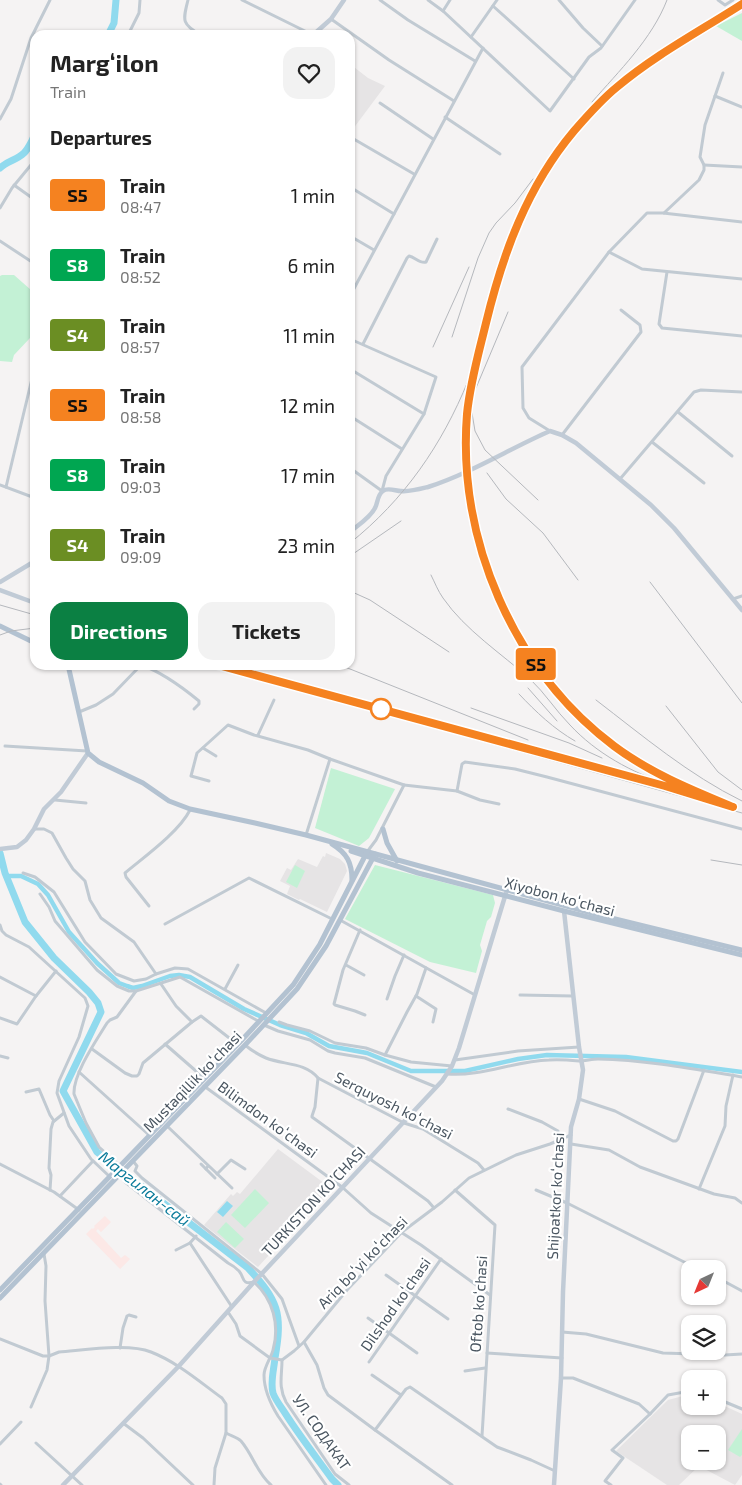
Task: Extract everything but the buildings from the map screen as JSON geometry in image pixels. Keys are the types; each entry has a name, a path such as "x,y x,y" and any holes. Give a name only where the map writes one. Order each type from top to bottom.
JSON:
{"main road":[{"path":"0,626 30,641"},
{"path":"69,670 88,752 99,762 143,782 170,802 190,809 255,822 306,835 374,856"},
{"path":"383,829 387,843 398,861"},
{"path":"328,842 345,853 352,867 352,882"},
{"name":"Mustaqillik koʻchasi","path":"0,1290 113,1171 264,1025 300,976 320,944 366,854"},
{"name":"Xiyobon koʻchasi","path":"374,856 507,892 564,911 742,955"},
{"name":"Xiyobon koʻchasi","path":"374,856 418,872 742,950"},
{"name":"Mustaqillik koʻchasi","path":"0,1298 166,1126 202,1084 204,1078 258,1021 275,1008 303,980 326,946 374,856"},
{"path":"336,910 344,914"}],"street":[{"path":"36,30 50,0"},
{"path":"130,30 139,13 140,0"},
{"path":"188,0 184,16 185,24 192,30"},
{"path":"242,0 303,30"},
{"path":"319,30 331,19 344,0"},
{"path":"380,0 408,20 475,61"},
{"path":"428,0 443,11 550,111 589,57 602,46 635,0"},
{"path":"443,11 450,0"},
{"path":"471,37 497,0"},
{"path":"559,0 582,28 602,46"},
{"path":"718,0 725,5 733,0"},
{"path":"493,6 574,79"},
{"path":"331,19 347,30"},
{"path":"355,36 454,101"},
{"path":"0,119 11,99 30,44"},
{"path":"355,283 483,48"},
{"path":"663,213 699,180 704,170 704,164 700,157 705,125 723,73"},
{"path":"715,96 742,107"},
{"path":"380,103 433,139"},
{"path":"445,117 500,154"},
{"path":"355,140 414,174"},
{"path":"704,164 742,166"},
{"path":"0,208 14,185 30,166"},
{"path":"14,185 30,196"},
{"path":"355,190 394,214"},
{"path":"742,222 663,213 647,213 609,252 522,367 523,408 529,418 550,431 576,443 651,505 674,528 742,610"},
{"path":"355,239 374,250"},
{"path":"363,344 407,258 409,256 424,263 438,239"},
{"path":"0,241 30,261"},
{"path":"609,252 642,269 742,279"},
{"path":"667,272 659,324 662,328 742,336"},
{"path":"562,435 641,332 640,325 621,310"},
{"path":"355,341 436,377 424,414 386,476 376,506 372,513 355,528"},
{"path":"355,372 424,414"},
{"path":"6,487 30,387"},
{"path":"620,479 697,391 742,392"},
{"path":"678,412 732,456"},
{"path":"355,419 402,449"},
{"path":"382,491 387,489 404,491 426,488 467,472 528,440 550,431"},
{"path":"652,442 704,483"},
{"path":"355,472 382,491"},
{"path":"0,485 30,496"},
{"path":"0,582 30,564"},
{"path":"0,577 0,582"},
{"path":"0,590 30,601"},
{"path":"734,600 742,596"},
{"path":"79,712 113,694 136,670"},
{"path":"151,670 185,690 199,701 199,704 194,709"},
{"path":"258,735 274,700"},
{"path":"209,781 190,776 195,757 228,724 308,750 330,760 404,785 457,791 480,800 499,804"},
{"path":"5,746 88,752"},
{"path":"202,748 216,756"},
{"path":"0,849 17,847 22,844 34,829 44,809 55,800 88,752"},
{"path":"306,835 330,760"},
{"path":"457,791 462,764 465,762 515,769 742,829"},
{"path":"366,854 375,844 404,785"},
{"path":"55,800 86,803"},
{"path":"149,906 126,877 125,873 172,832 190,809"},
{"path":"34,829 44,829 52,833 73,869 85,882 90,900 101,918 134,942 156,974"},
{"path":"374,856 375,844"},
{"path":"23,873 35,877 54,892 85,942 116,974 134,982 174,968 188,969 266,1013"},
{"path":"165,924 249,878 332,919"},
{"name":"TURKISTON KO’CHASI","path":"63,1485 178,1366 442,1081 455,1060 507,892"},
{"path":"40,894 49,907 55,921 97,970 117,986 129,991 136,991 180,977 258,1021"},
{"name":"Shijoatkor koʻchasi","path":"554,1485 562,1358 571,1134 583,1070 564,911"},
{"path":"340,920 476,995"},
{"path":"0,925 6,935 29,947 85,998 88,1006 79,1037 59,1081 58,1093 69,1126 92,1161 109,1176"},
{"path":"360,930 346,965 334,1005 365,1015"},
{"path":"387,999 404,955"},
{"path":"226,990 238,965"},
{"path":"346,965 364,975"},
{"path":"385,1055 416,996 426,968"},
{"path":"0,1018 17,1024 56,971"},
{"path":"0,977 36,996"},
{"path":"160,983 176,1006 192,1022"},
{"path":"120,1164 99,1147 86,1123 74,1094 79,1072 106,1023 117,1017 136,991"},
{"path":"416,996 436,1008 433,1022"},
{"path":"520,996 573,996"},
{"path":"92,1049 125,1073 137,1076 143,1063 200,1016 203,1016 237,1044"},
{"path":"279,1022 310,1031 335,1043 366,1048 411,1062 452,1066"},
{"name":"Serquyosh koʻchasi","path":"264,1025 310,1040 328,1051 365,1058 437,1087"},
{"path":"165,1044 204,1078"},
{"name":"Serquyosh koʻchasi","path":"245,1045 266,1058 306,1068 318,1078 404,1123 423,1129 478,1163 484,1170"},
{"path":"455,1060 518,1051 579,1047"},
{"path":"0,1056 8,1058"},
{"path":"447,1074 472,1074 527,1062 597,1059 641,1062 742,1077"},
{"path":"579,1099 615,1111 672,1141 676,1141 704,1070"},
{"path":"79,1072 149,1135"},
{"path":"699,1188 725,1126 726,1106 733,1075"},
{"name":"Serquyosh koʻchasi","path":"318,1078 312,1117 369,1159"},
{"name":"Bilimdon koʻchasi","path":"202,1084 342,1187 371,1213 402,1232 490,1295"},
{"path":"26,1092 39,1089 54,1121"},
{"path":"508,1109 542,1122 558,1131 558,1140"},
{"path":"50,1190 51,1129 54,1121 64,1112"},
{"path":"166,1126 216,1176 232,1188"},
{"name":"Ariq boʻyi koʻchasi","path":"281,1360 294,1352 304,1342 347,1290 402,1232 469,1178 516,1155 571,1134"},
{"path":"571,1144 609,1150 640,1167 714,1194 735,1198 742,1202"},
{"path":"369,1159 428,1201 434,1208"},
{"path":"216,1176 231,1160 246,1169"},
{"path":"60,1196 92,1161"},
{"path":"132,1161 137,1165 135,1171 142,1178 262,1274 282,1300 299,1346"},
{"path":"0,1164 50,1190 82,1213"},
{"path":"200,1164 207,1167"},
{"path":"125,1182 240,1272 244,1281 248,1283 254,1282 265,1293 273,1309 276,1339 271,1359 264,1373 267,1394 271,1404 326,1485"},
{"name":"Oftob koʻchasi","path":"455,1190 495,1225 482,1437"},
{"path":"536,1190 568,1203 681,1260"},
{"path":"176,1250 190,1243 196,1236"},
{"path":"190,1243 232,1307"},
{"path":"31,1407 47,1370 49,1356 44,1253"},
{"name":"Dilshod koʻchasi","path":"369,1362 441,1259"},
{"path":"386,1275 448,1319"},
{"path":"726,1282 742,1291"},
{"path":"228,1312 236,1324 240,1336 271,1359 281,1360"},
{"path":"120,1348 127,1316 136,1317"},
{"path":"368,1318 418,1353"},
{"path":"562,1332 586,1334 663,1353 725,1356 742,1354"},
{"path":"0,1339 43,1356 60,1352 134,1348 151,1351 178,1366 225,1401 226,1433 215,1468 214,1485"},
{"path":"304,1342 317,1365 328,1395 452,1485"},
{"path":"486,1353 562,1358"},
{"name":"УЛ. СОДАКАТ","path":"281,1360 280,1386 286,1402 335,1474 349,1485"},
{"path":"465,1370 485,1368"},
{"path":"372,1375 401,1395"},
{"path":"561,1378 573,1378 639,1404 650,1414"},
{"path":"376,1430 408,1387 497,1447 555,1471"},
{"path":"611,1485 605,1482 623,1458 612,1450 668,1395 681,1393"},
{"path":"726,1402 742,1409"},
{"path":"0,1444 21,1422"},
{"path":"123,1423 143,1438 193,1485"},
{"path":"226,1433 240,1440 260,1474 271,1485"},
{"path":"36,1443 82,1485"}],"shaded area":[{"path":"355,68 368,78 385,86 355,126"},
{"path":"326,853 340,859 345,864 347,871 327,912 287,894 290,886 280,881 287,868 291,870 298,859 317,867"},
{"path":"278,1149 328,1186 325,1189 327,1192 258,1267 204,1225 231,1194 233,1196 237,1192 240,1194"},
{"path":"105,1216 111,1222 101,1232 98,1229 96,1231 121,1258 125,1255 130,1259 120,1269 86,1234"},
{"path":"681,1397 681,1415 726,1415 726,1407 742,1414 742,1475 735,1485 707,1470 726,1470 726,1425 681,1425 681,1470 695,1470 679,1485 667,1485 616,1451 668,1400"}],"green space":[{"path":"742,13 742,41 716,26"},
{"path":"14,275 30,289 30,338 14,355 12,362 0,361 0,276"},
{"path":"331,768 395,789 369,838 359,846 315,828"},
{"path":"295,865 305,871 297,888 286,882"},
{"path":"375,865 493,895 495,903 480,945 482,951 476,973 430,962 345,919"},
{"path":"255,1189 269,1203 245,1228 231,1215"},
{"path":"226,1222 244,1239 235,1248 217,1232"},
{"path":"742,1429 742,1455 740,1457 728,1450"}],"water":[{"path":"227,1201 233,1206 223,1217 217,1212"}],"waterway":[{"name":"Маргилан-сай","path":"110,30 114,23 116,0"},
{"name":"Маргилан-сай","path":"0,168 21,155 30,145"},
{"name":"Маргилан-сай","path":"0,853 5,873 25,922 54,958 89,992 98,1003 101,1012 63,1091 97,1152 248,1268 266,1289 276,1308 278,1318 272,1380 273,1393 302,1438 338,1485"},
{"path":"7,876 21,876 38,884 48,895 69,932 97,963 119,983 133,988 170,976 190,977 244,1009 280,1025 306,1033 329,1046 367,1053 411,1071 465,1071 518,1059 547,1055 626,1057 742,1072"}],"railway":[{"path":"592,102 644,41 661,14 667,0"},
{"path":"733,807 672,780 628,756 578,715 547,680 520,641 499,598 482,554 472,508 466,461 467,414 470,391 493,296 509,246 530,198 543,175 557,152 574,131 611,92 663,54 742,4"},
{"path":"452,337 478,258 489,233 533,179"},
{"path":"433,347 469,267"},
{"path":"476,388 508,312"},
{"path":"355,539 388,509 420,470 458,405 468,381"},
{"path":"472,413 475,431 485,450 538,500"},
{"path":"487,473 506,499 543,533 578,580"},
{"path":"355,553 401,521"},
{"path":"431,575 443,598 462,621 530,679 580,735 615,761 641,774 668,784"},
{"path":"650,582 742,703"},
{"path":"355,593 370,600 449,652"},
{"path":"0,605 30,614"},
{"path":"0,635 11,631 30,629"},
{"path":"225,670 742,813"},
{"path":"353,670 528,740"},
{"path":"528,688 557,721"},
{"path":"519,694 546,720 575,741"},
{"path":"596,700 685,767 722,791 742,801"},
{"path":"666,706 718,772 742,790"},
{"path":"471,708 569,743 602,758"},
{"path":"711,860 742,865"}],"train":[{"name":"S5","path":"236,670 665,786 733,807 666,777 615,747 589,726 571,708 534,662 517,636 502,607 489,575 472,511 467,472 466,440 467,412 472,383 494,290 507,249 519,220 553,159 594,108 615,88 662,54 742,4"}]}
